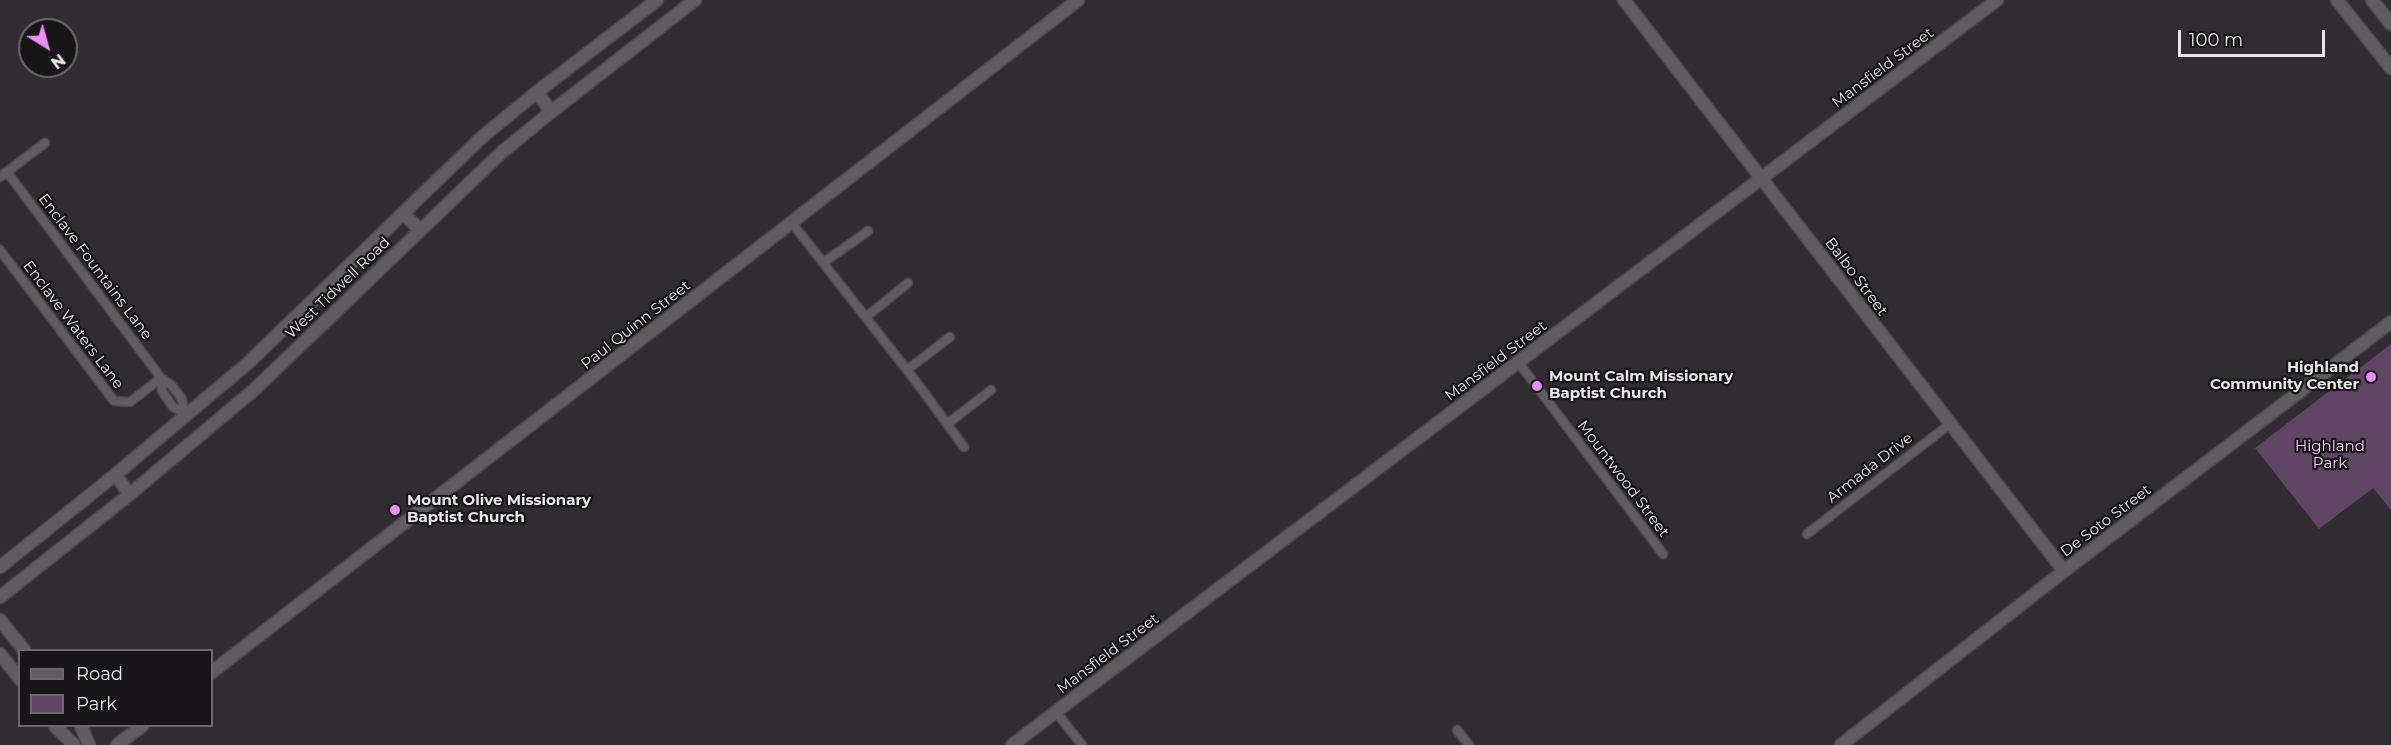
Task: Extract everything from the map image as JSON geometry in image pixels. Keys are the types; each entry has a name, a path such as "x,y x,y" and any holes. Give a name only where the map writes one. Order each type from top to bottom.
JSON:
{"street":[{"name":"West Tidwell Road","path":"0,567 115,475 248,363 482,137 657,0"},
{"name":"Paul Quinn Street","path":"213,671 1078,0"},
{"name":"Balbo Street","path":"1624,0 2064,571"},
{"name":"Mansfield Street","path":"1012,745 1997,0"},
{"path":"2337,0 2391,68"},
{"path":"2372,0 2391,24"},
{"name":"West Tidwell Road","path":"0,597 130,494 255,389 502,152 691,1"},
{"path":"537,92 551,112"},
{"path":"3,175 45,143"},
{"name":"Enclave Fountains Lane","path":"3,175 161,378 162,392 173,407 185,414"},
{"path":"403,213 420,230"},
{"path":"792,223 964,447"},
{"path":"824,263 868,231"},
{"name":"Enclave Waters Lane","path":"0,250 114,401 130,402 161,378"},
{"path":"866,317 908,283"},
{"name":"De Soto Street","path":"1841,745 2064,571 2391,322"},
{"path":"907,370 950,338"},
{"name":"Mountwood Street","path":"1519,363 1663,554"},
{"path":"947,424 991,390"},
{"name":"Armada Drive","path":"1807,534 1950,424"},
{"path":"115,475 130,494"},
{"path":"0,620 22,649"},
{"path":"0,654 18,677"},
{"path":"1056,712 1082,745"},
{"path":"56,727 74,745"},
{"path":"81,727 88,745"},
{"path":"117,745 141,727"},
{"path":"1457,730 1469,745"}],"green space":[{"name":"Highland Park","path":"2391,344 2391,510 2373,488 2319,529 2255,448"}],"place":[{"name":"Highland Community Center","path":"2371,377"},
{"name":"Mount Calm Missionary Baptist Church","path":"1537,386"},
{"name":"Mount Olive Missionary Baptist Church","path":"395,510"}]}
